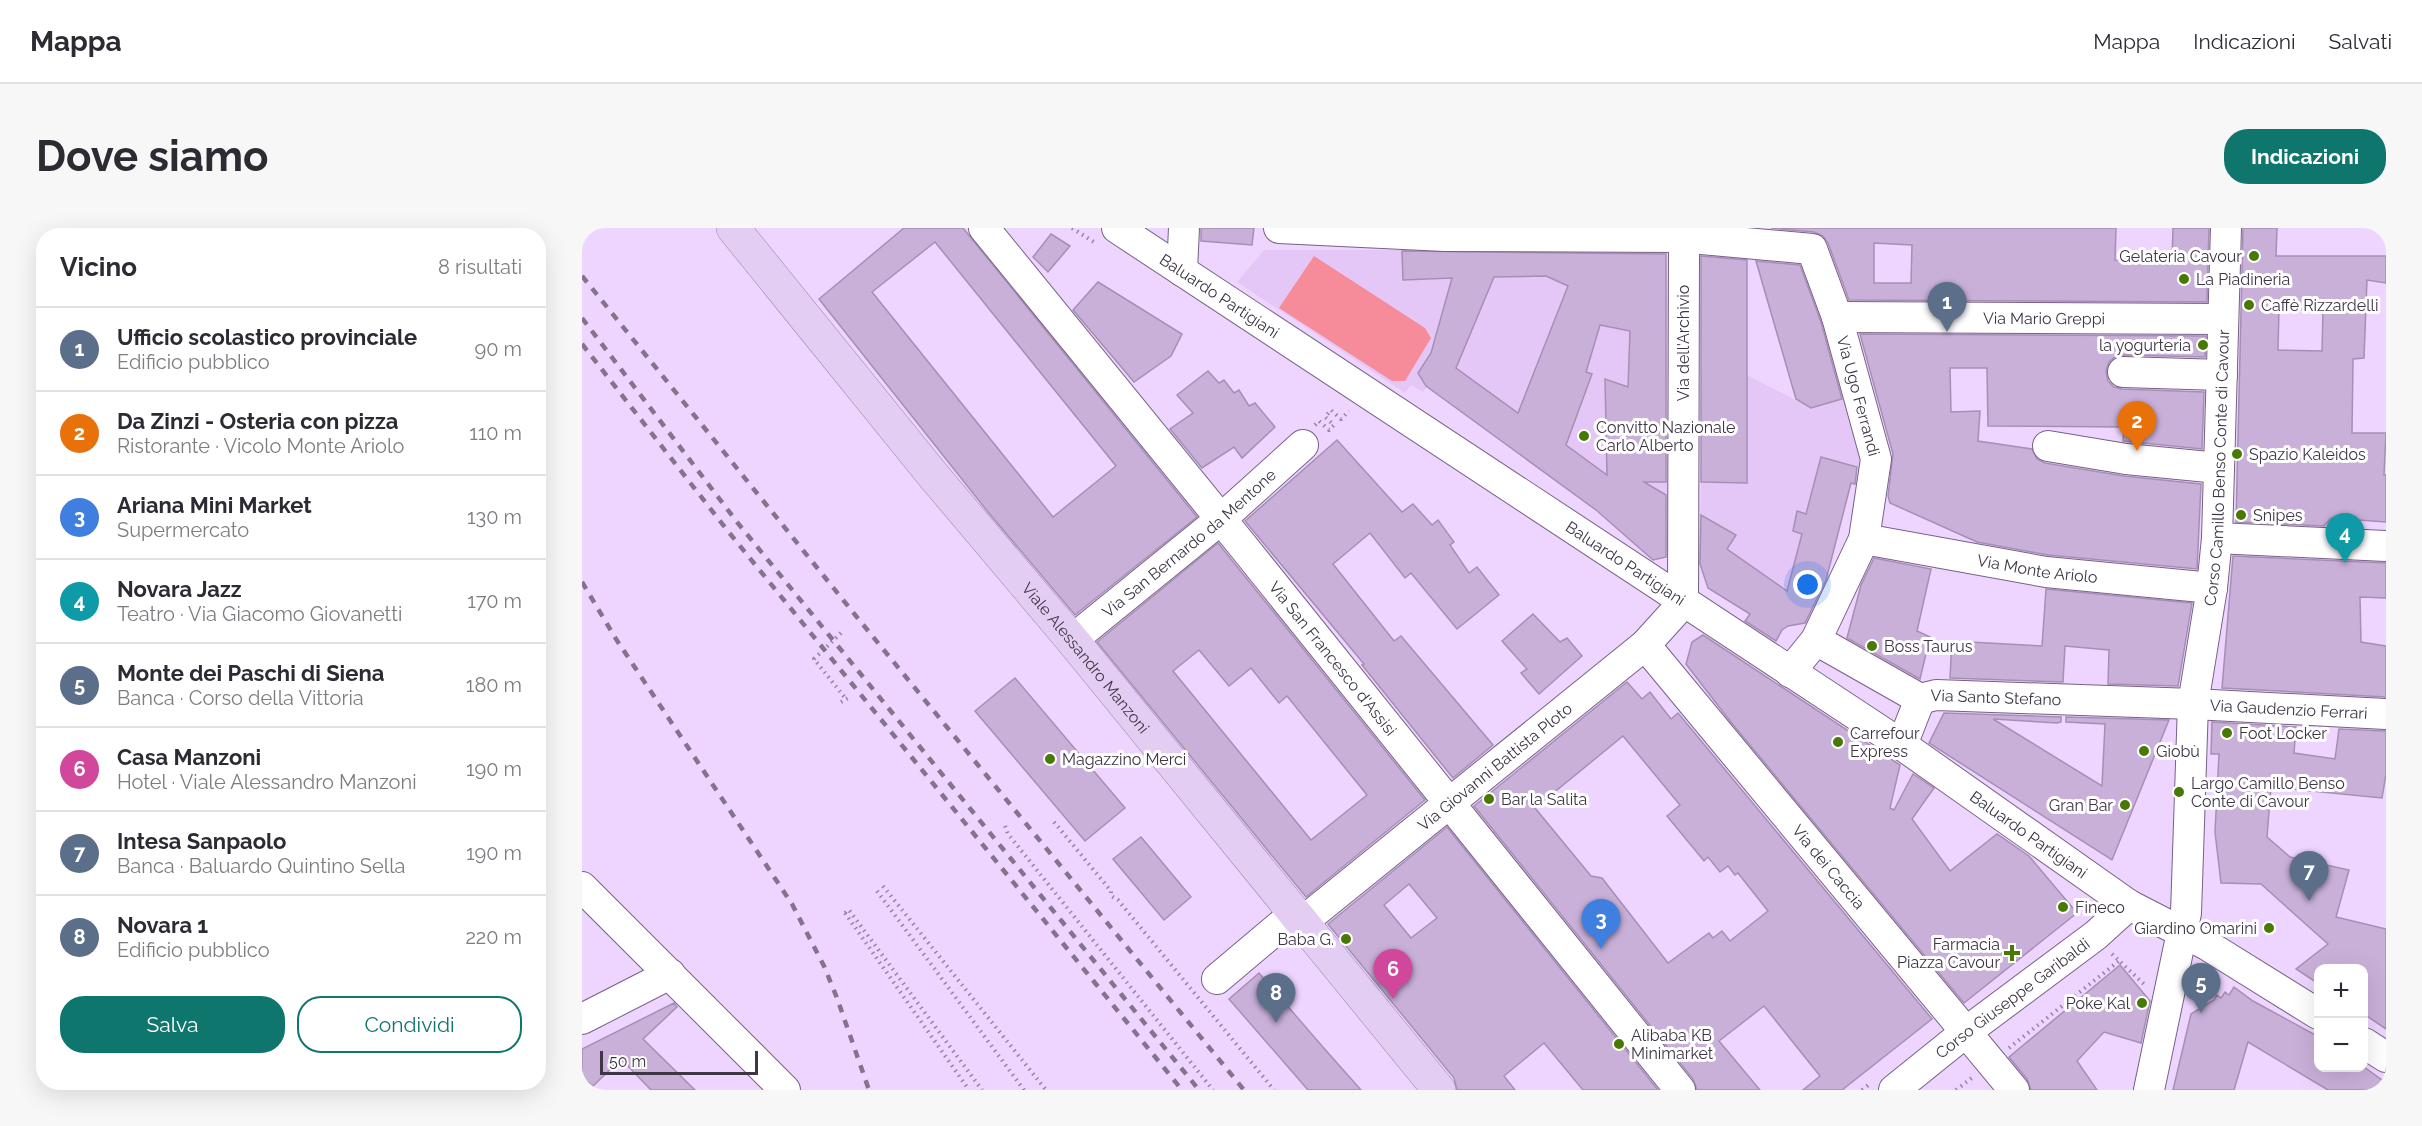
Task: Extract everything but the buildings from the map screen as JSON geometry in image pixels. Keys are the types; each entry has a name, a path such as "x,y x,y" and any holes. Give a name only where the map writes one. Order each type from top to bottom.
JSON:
{"main road":[{"name":"Viale Alessandro Manzoni","path":"733,228 932,474 1072,640 1439,1090"}],"street":[{"name":"Via San Francesco d'Assisi","path":"984,228 1680,1090"},
{"name":"Baluardo Partigiani","path":"1117,228 1683,603 1902,745 2135,908 2244,966 2314,1011"},
{"path":"1182,271 1184,228"},
{"path":"1278,228 1445,232 1678,232 1812,238 1837,317"},
{"name":"Corso Camillo Benso Conte di Cavour","path":"2149,1090 2183,933 2187,900 2193,704 2222,538 2219,468 2226,228"},
{"name":"Via dell'Archivio","path":"1678,232 1684,250 1683,603"},
{"name":"Via Mario Greppi","path":"1837,317 2223,320"},
{"name":"Via Ugo Ferrandi","path":"1790,672 1816,640 1864,539 1876,459 1837,317"},
{"path":"2123,372 2222,375"},
{"name":"Via San Bernardo da Mentone","path":"1072,640 1221,519 1303,445"},
{"path":"2048,446 2126,459 2219,468"},
{"path":"2222,538 2386,546"},
{"name":"Via Monte Ariolo","path":"1864,539 2046,572 2212,588"},
{"name":"Via Giovanni Battista Ploto","path":"1218,979 1450,803 1645,645 1683,603"},
{"name":"Via Santo Stefano","path":"1816,640 1920,699 1936,695 2193,704"},
{"name":"Via dei Caccia","path":"1645,645 2014,1090"},
{"path":"1902,745 1920,699"},
{"name":"Via Gaudenzio Ferrari","path":"2193,704 2386,714"},
{"path":"582,887 785,1090"},
{"name":"Corso Giuseppe Garibaldi","path":"1894,1090 1969,1037 2096,934 2135,908"},
{"path":"582,1019 670,974"},
{"path":"1912,1090 1969,1037"},
{"path":"2368,1046 2386,1057"}],"path":[{"path":"1303,445 1299,442 1319,421 1329,430 1334,425 1325,417 1331,410 1341,419 1348,411"},
{"path":"841,633 814,659 847,698 841,702"},
{"path":"1054,822 1111,891 1111,896 1118,900 1274,1090"},
{"path":"1005,826 1008,834 1213,1090"},
{"path":"883,886 1046,1090"},
{"path":"877,891 1024,1090"},
{"path":"969,1090 845,913 849,910 982,1090"},
{"path":"2112,954 2153,993"},
{"path":"2003,1053 2119,961"}],"shaded area":[{"name":"Convitto Nazionale Carlo Alberto","path":"1402,239 1666,244 1677,555 1653,560 1596,510 1427,387 1423,392 1411,385 1405,393 1237,282 1264,250 1401,250"},
{"path":"1314,256 1425,328 1431,338 1405,381 1392,381 1279,308"},
{"name":"Convitto Nazionale Carlo Alberto","path":"1747,375 1811,408 1854,395 1869,461 1857,467 1858,486 1851,484 1813,626 1805,623 1788,626 1782,630 1776,643 1744,623 1749,614 1708,588 1699,561 1701,482 1747,483"}],"railway":[{"path":"582,276 856,616 1244,1090"},
{"path":"582,318 737,522 1199,1090"},
{"path":"582,344 727,530 1182,1090"},
{"path":"582,582 616,639 792,904 824,966 869,1090"}],"place":[{"name":"Gelateria Cavour","path":"2254,256"},
{"name":"La Piadineria","path":"2184,279"},
{"name":"Caffè Rizzardelli","path":"2249,305"},
{"name":"Ufficio scolastico provinciale","path":"1947,332"},
{"name":"la yogurteria","path":"2203,345"},
{"name":"Convitto Nazionale Carlo Alberto","path":"1584,436"},
{"name":"Da Zinzi - Osteria con pizza","path":"2137,451"},
{"name":"Spazio Kaleidos","path":"2237,454"},
{"name":"Snipes","path":"2241,515"},
{"name":"Novara Jazz","path":"2345,563"},
{"name":"Boss Taurus","path":"1872,646"},
{"name":"Foot Locker","path":"2227,733"},
{"name":"Carrefour Express","path":"1838,742"},
{"name":"Giobù","path":"2144,751"},
{"name":"Magazzino Merci","path":"1050,759"},
{"name":"Largo Camillo Benso Conte di Cavour","path":"2179,792"},
{"name":"Bar la Salita","path":"1489,799"},
{"name":"Gran Bar","path":"2125,805"},
{"name":"Intesa Sanpaolo","path":"2309,901"},
{"name":"Fineco","path":"2063,907"},
{"name":"Giardino Omarini","path":"2269,928"},
{"name":"Baba G.","path":"1346,939"},
{"name":"Ariana Mini Market","path":"1601,949"},
{"name":"Farmacia Piazza Cavour","path":"2012,953"},
{"name":"Casa Manzoni","path":"1393,999"},
{"name":"Poke Kal","path":"2142,1003"},
{"name":"Monte dei Paschi di Siena","path":"2201,1013"},
{"name":"Novara 1","path":"1276,1023"},
{"name":"Alibaba KB Minimarket","path":"1619,1044"}]}
